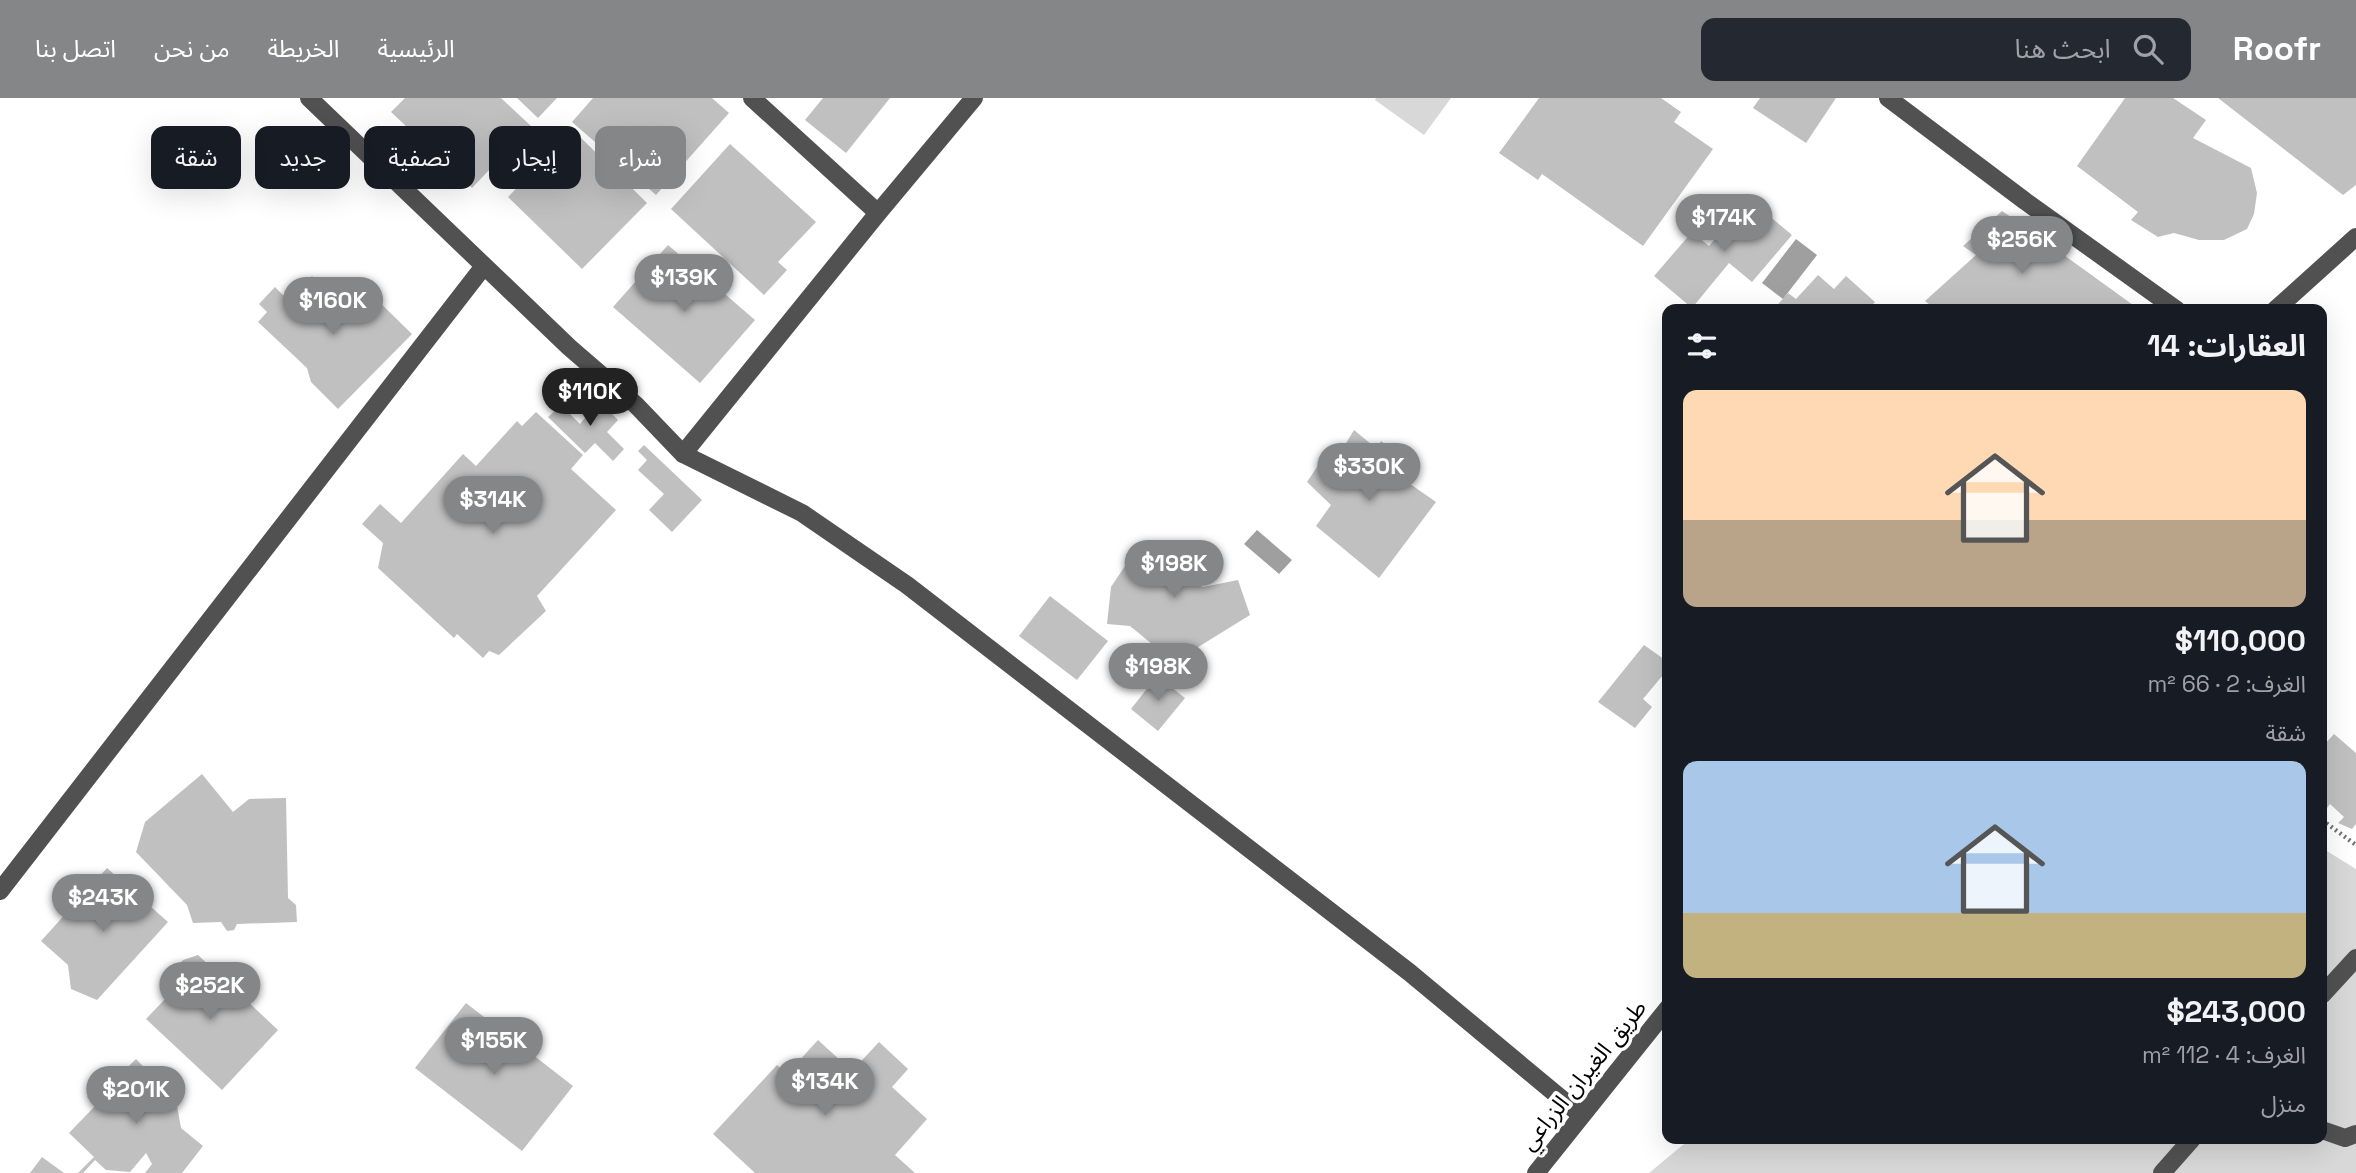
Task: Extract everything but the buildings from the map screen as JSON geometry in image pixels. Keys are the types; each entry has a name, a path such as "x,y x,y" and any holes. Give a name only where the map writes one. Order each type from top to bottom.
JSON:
{"street":[{"path":"309,98 569,347 636,405 683,454 802,513 907,585 1409,972 1581,1115"},
{"path":"752,98 878,213"},
{"path":"683,454 974,98"},
{"path":"1888,98 2169,304"},
{"path":"2282,304 2356,237"},
{"path":"0,891 484,266"},
{"path":"2327,990 2356,958"},
{"name":"طريق الغيران الزراعي","path":"1536,1173 1662,1015"},
{"path":"2327,1132 2345,1138 2356,1134"},
{"path":"2162,1173 2188,1144"}],"path":[{"path":"2327,824 2356,845"}],"shaded area":[{"path":"1451,98 1424,135 1375,100"},
{"path":"1796,239 1817,255 1783,299 1762,283"},
{"path":"1257,530 1292,560 1279,574 1244,544"},
{"path":"2327,851 2356,869 2356,1173 1649,1173 1684,1144 2327,1144"}]}
